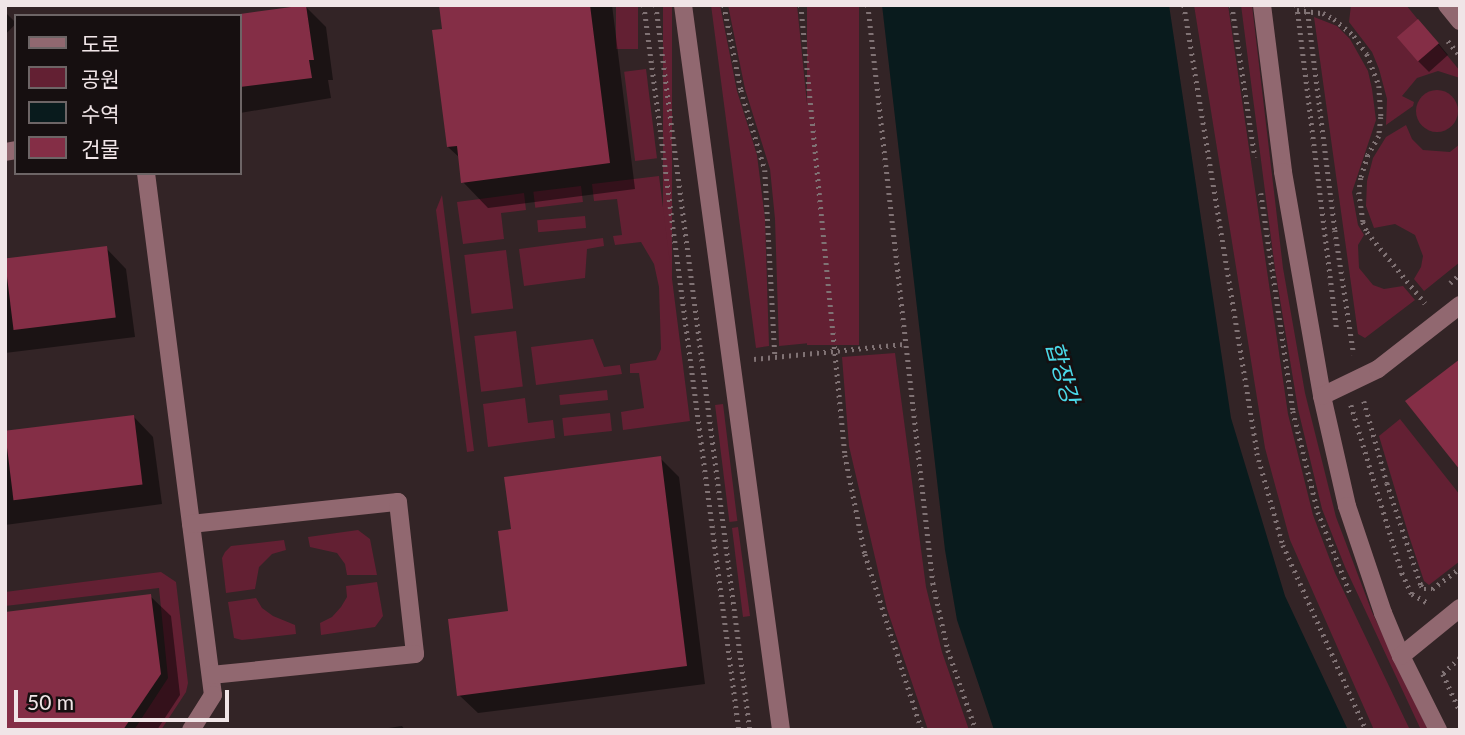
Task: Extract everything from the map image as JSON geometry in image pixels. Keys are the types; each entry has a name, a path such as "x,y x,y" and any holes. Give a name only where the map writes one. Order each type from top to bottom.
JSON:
{"street":[{"path":"683,5 781,730"},
{"path":"1262,5 1283,172 1322,396 1347,506 1401,656 1438,730"},
{"path":"1447,5 1460,21"},
{"path":"146,175 213,695 191,730"},
{"path":"1322,396 1353,383 1399,355 1460,305"},
{"path":"191,524 398,502 415,654 211,675"},
{"path":"1401,656 1460,608"}],"path":[{"path":"644,5 739,730"},
{"path":"656,5 750,730"},
{"path":"724,5 741,90 765,170 775,356"},
{"path":"801,5 845,454 865,554 922,730"},
{"path":"867,5 933,583 948,650 976,730"},
{"path":"1184,5 1256,453 1283,545 1366,730"},
{"path":"1337,333 1297,7 1323,13 1342,24 1367,54 1374,69 1379,86 1381,117 1379,136 1368,155 1359,192 1363,222 1367,232 1425,303"},
{"path":"1308,8 1353,383 1402,573 1412,594 1426,604 1433,601"},
{"path":"754,359 904,344"},
{"path":"1353,383 1421,585 1424,589 1432,589 1460,568"},
{"path":"1460,658 1443,674 1460,711"}],"green space":[{"path":"616,5 638,5 638,49 616,49"},
{"path":"663,5 672,5 672,406 663,406"},
{"path":"711,5 720,5 737,91 757,155 765,219 769,346 756,348"},
{"path":"728,5 797,5 831,341 779,346 775,219 770,169 745,89"},
{"path":"807,5 859,5 859,345 807,345"},
{"path":"1194,5 1228,5 1288,414 1313,515 1335,573 1410,730 1374,730 1290,540 1265,448"},
{"path":"1241,5 1252,5 1283,268 1305,393 1336,517 1372,612 1428,730 1421,730 1345,567 1322,509 1298,409 1275,269"},
{"path":"1351,5 1406,5 1460,71 1460,78 1438,71 1417,78 1402,96 1414,102 1413,106 1386,125 1387,99 1379,69 1372,52 1349,22"},
{"path":"1314,17 1337,26 1350,39 1368,71 1372,89 1376,120 1352,192 1358,225 1364,235 1358,245 1359,268 1373,285 1384,289 1403,286 1415,300 1365,338 1358,334"},
{"path":"646,69 657,158 635,161 624,72"},
{"path":"1437,90 1452,96 1458,111 1452,126 1437,132 1422,126 1416,111 1422,96"},
{"path":"1406,125 1412,139 1423,150 1450,152 1460,144 1460,262 1424,291 1414,279 1421,267 1423,256 1415,235 1395,224 1374,228 1366,206 1367,181 1373,158 1386,137"},
{"path":"659,176 690,421 623,430 621,412 644,408 639,373 630,373 630,364 656,360 661,349 659,287 654,264 641,242 615,245 613,236 622,235 617,199 594,201 592,184"},
{"path":"581,186 583,202 535,208 533,192"},
{"path":"524,193 526,210 501,213 504,239 463,244 457,202"},
{"path":"442,195 474,451 467,452 436,210"},
{"path":"585,216 586,228 538,232 537,220"},
{"path":"603,238 604,246 587,249 585,278 524,286 519,249"},
{"path":"506,250 513,309 472,314 464,255"},
{"path":"516,331 523,387 481,392 474,336"},
{"path":"593,339 604,367 620,365 622,374 536,385 531,347"},
{"path":"895,353 926,587 942,652 969,730 928,730 887,609 849,446 842,357"},
{"path":"607,390 608,400 560,405 559,395"},
{"path":"525,398 528,423 553,420 555,438 488,447 483,404"},
{"path":"723,404 737,521 729,522 715,405"},
{"path":"610,413 612,431 564,436 562,418"},
{"path":"1400,419 1460,495 1460,561 1429,585 1424,581 1379,436"},
{"path":"738,527 750,616 743,617 732,528"},
{"path":"358,530 370,539 377,575 347,575 345,564 337,553 310,547 308,537"},
{"path":"284,540 286,550 272,554 259,567 255,589 226,593 222,558 231,546"},
{"path":"161,572 176,582 188,683 186,692 161,730 134,730 168,678 159,588 5,606 5,592"},
{"path":"377,582 383,616 375,627 321,635 320,623 332,617 341,607 347,597 346,586"},
{"path":"256,598 262,608 273,616 295,625 296,634 242,640 234,638 228,602"}],"water":[{"name":"합장강","path":"882,5 1169,5 1231,418 1285,596 1348,730 994,730 957,620 945,550"}],"building":[{"path":"306,5 314,60 309,60 312,78 242,87 240,14"},
{"path":"439,5 590,5 610,163 461,183 457,146 447,147 432,30 442,29"},
{"path":"1418,19 1439,43 1418,62 1397,37"},
{"path":"107,246 116,317 14,330 5,259"},
{"path":"1460,359 1460,470 1405,401"},
{"path":"134,415 143,484 13,500 5,431"},
{"path":"661,456 687,666 457,696 448,619 508,611 498,531 511,529 504,477"},
{"path":"151,594 161,674 123,730 5,730 5,612"}]}
